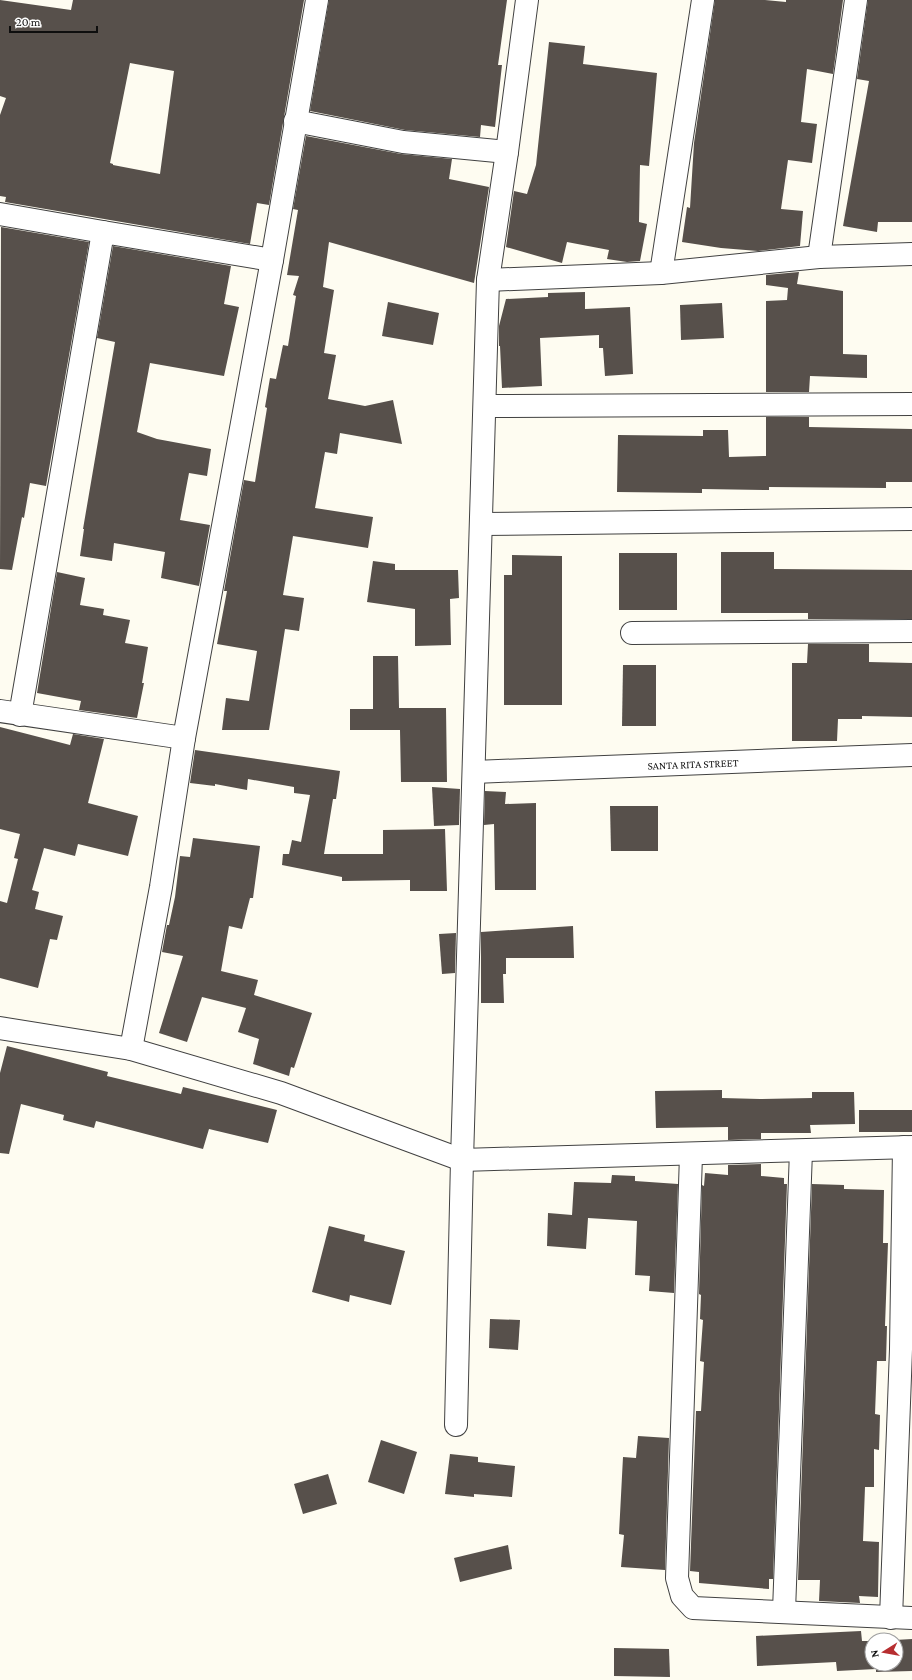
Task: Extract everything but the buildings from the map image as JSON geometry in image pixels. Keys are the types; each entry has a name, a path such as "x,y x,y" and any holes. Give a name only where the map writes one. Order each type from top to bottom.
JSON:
{"street":[{"path":"131,1049 161,887 184,738 272,260 317,0"},
{"path":"456,1425 462,1160 482,524 488,280 527,0"},
{"path":"661,273 703,0"},
{"path":"819,257 856,0"},
{"path":"295,121 403,142 507,152"},
{"path":"0,214 272,260"},
{"path":"103,232 10,713 184,738"},
{"path":"488,280 661,273 819,257 912,254"},
{"path":"485,406 912,404"},
{"path":"482,524 912,519"},
{"path":"632,633 912,630"},
{"name":"SANTA RITA STREET","path":"474,772 912,755"},
{"path":"0,1028 131,1049 281,1093 462,1160 691,1155 908,1147 907,1349 901,1618 784,1611 693,1608 682,1596 677,1578 691,1155"},
{"path":"784,1611 801,1151"}]}
